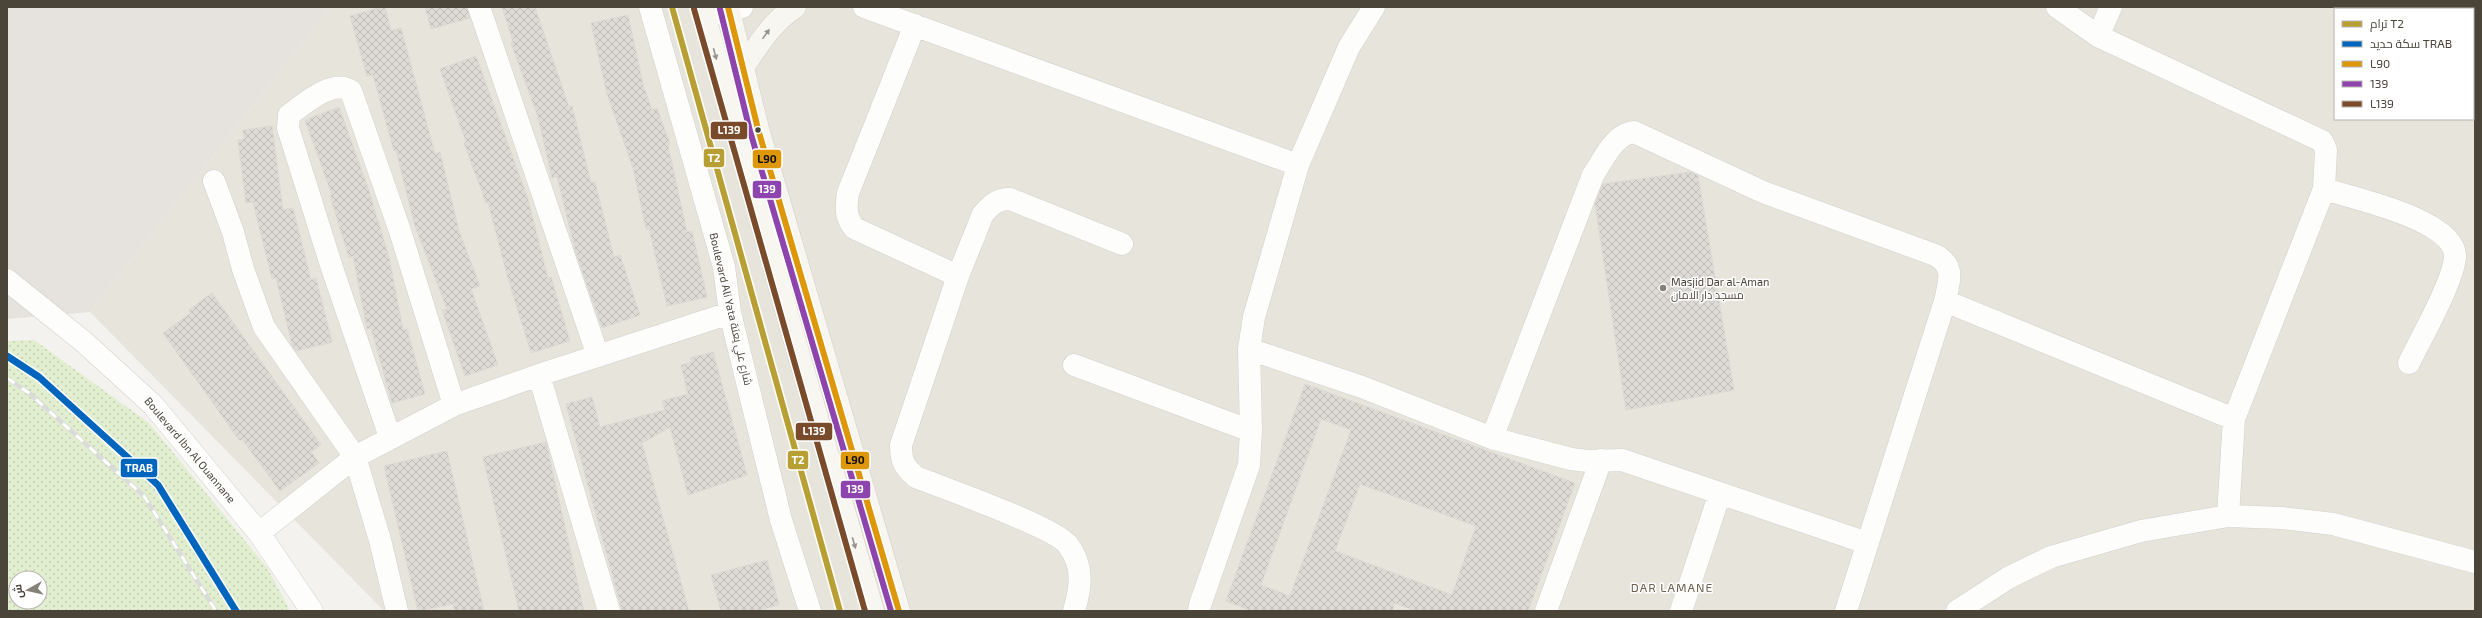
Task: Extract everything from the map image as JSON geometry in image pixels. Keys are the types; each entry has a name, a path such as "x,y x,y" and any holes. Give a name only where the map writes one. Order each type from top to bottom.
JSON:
{"main road":[{"path":"744,66 772,27 784,14 795,7"},
{"path":"733,8 758,129 899,611"},
{"path":"704,12 790,324 873,611"}],"street":[{"path":"479,7 598,356"},
{"name":"Boulevard Ali Yata شارع علي يعتة","path":"650,7 724,267 730,313 781,520 810,611"},
{"path":"1199,611 1249,465 1251,431 1249,349 1254,317 1298,165 1349,47 1374,7"},
{"path":"2057,7 2098,36 2322,141 2326,150 2324,189 2234,419 2228,516"},
{"path":"2098,36 2111,7"},
{"path":"704,12 733,8"},
{"path":"877,10 1298,165"},
{"path":"915,25 848,193 845,208 848,221 854,228 958,276"},
{"path":"390,437 332,268 288,128 289,115 306,102 336,87 345,87 351,91 400,231 454,405"},
{"path":"1492,438 1593,175 1615,141 1625,133 1634,132 1763,192 1935,255 1945,260 1949,270 1950,281 1945,301 1846,611"},
{"path":"214,181 233,232 243,269 264,327 355,457 380,540 397,611"},
{"path":"2324,189 2425,221 2450,240 2454,248 2455,258 2450,275 2409,363"},
{"path":"1074,611 1081,574 1076,558 1068,543 1047,530 916,477 905,468 901,458 901,445 958,276 983,214 999,199 1010,199 1122,244"},
{"name":"Boulevard Ibn Al Ouannane","path":"7,280 84,342 153,405 259,533 312,611"},
{"path":"1945,301 2234,419"},
{"path":"259,533 355,457 390,437 454,405 539,375 730,313"},
{"path":"1249,349 1362,387 1492,438 1571,459 1622,460 1867,543"},
{"path":"1074,365 1251,431"},
{"path":"539,375 609,611"},
{"path":"1546,611 1601,460"},
{"path":"1682,611 1720,493"},
{"path":"1957,611 2008,578 2051,557 2141,531 2228,516 2282,518 2333,524 2475,562"}],"shaded area":[{"path":"7,7 331,7 90,312 7,319"},
{"path":"331,7 2475,7 2475,611 384,611 90,312"}],"green space":[{"path":"34,340 149,423 268,569 290,611 7,611 7,341"}],"building":[{"path":"385,7 391,31 401,28 435,154 440,152 459,231 480,286 471,289 498,365 465,376 442,310 447,309 415,226 396,150 394,151 373,75 367,76 350,16"},
{"path":"425,7 467,7 470,18 431,29"},
{"path":"502,7 535,7 569,107 572,106 591,183 595,182 614,257 620,255 640,315 602,328 576,253 557,176 552,178 538,117 511,43 513,42"},
{"path":"628,15 643,84 652,110 657,108 670,144 668,145 687,232 692,231 707,297 667,306 649,229 646,229 633,168 607,94 591,23"},
{"path":"476,56 528,199 548,278 551,277 570,341 531,353 507,275 488,202 486,203 464,143 466,142 440,69"},
{"path":"339,107 369,191 389,257 403,330 407,329 425,394 392,403 371,328 367,329 353,256 349,258 330,196 332,195 305,120"},
{"path":"272,126 283,210 293,208 311,280 316,278 332,342 296,351 292,345 276,278 272,279 253,202 246,203 238,140 244,139 243,130"},
{"name":"Masjid Dar al-Aman مسجد دار الامان","path":"1691,172 1698,176 1734,390 1626,410 1595,203 1603,184"},
{"path":"212,293 321,445 311,452 319,463 280,491 242,439 240,441 163,333 191,313 189,310"},
{"path":"713,352 747,475 688,495 670,427 642,443 689,611 622,611 566,404 592,397 600,427 665,410 662,401 688,394 681,365 692,362 690,358"},
{"path":"1305,384 1575,483 1528,611 1416,611 1394,603 1393,611 1252,611 1226,601","holes":["1321,419 1351,430 1290,596 1261,585","1360,484 1476,526 1452,595 1335,551"]},
{"path":"546,442 584,611 519,611 483,457"},
{"path":"447,451 484,611 455,611 453,604 418,611 384,466"},
{"path":"767,560 779,605 756,611 721,611 711,575"}],"railway":[{"path":"7,378 29,393 144,496 216,611"}],"tram line":[{"name":"T2","path":"672,7 840,611"}],"rail line":[{"name":"TRAB","path":"7,356 39,377 158,485 236,611"}],"transit line":[{"name":"L90","path":"728,7 758,129 899,611"},
{"name":"L139","path":"694,9 865,611"},
{"name":"139","path":"720,9 750,131 891,611"}],"place":[{"name":"Masjid Dar al-Aman مسجد دار الامان","path":"1663,288"}],"district":[{"name":"DAR LAMANE","path":"1672,588"}]}
